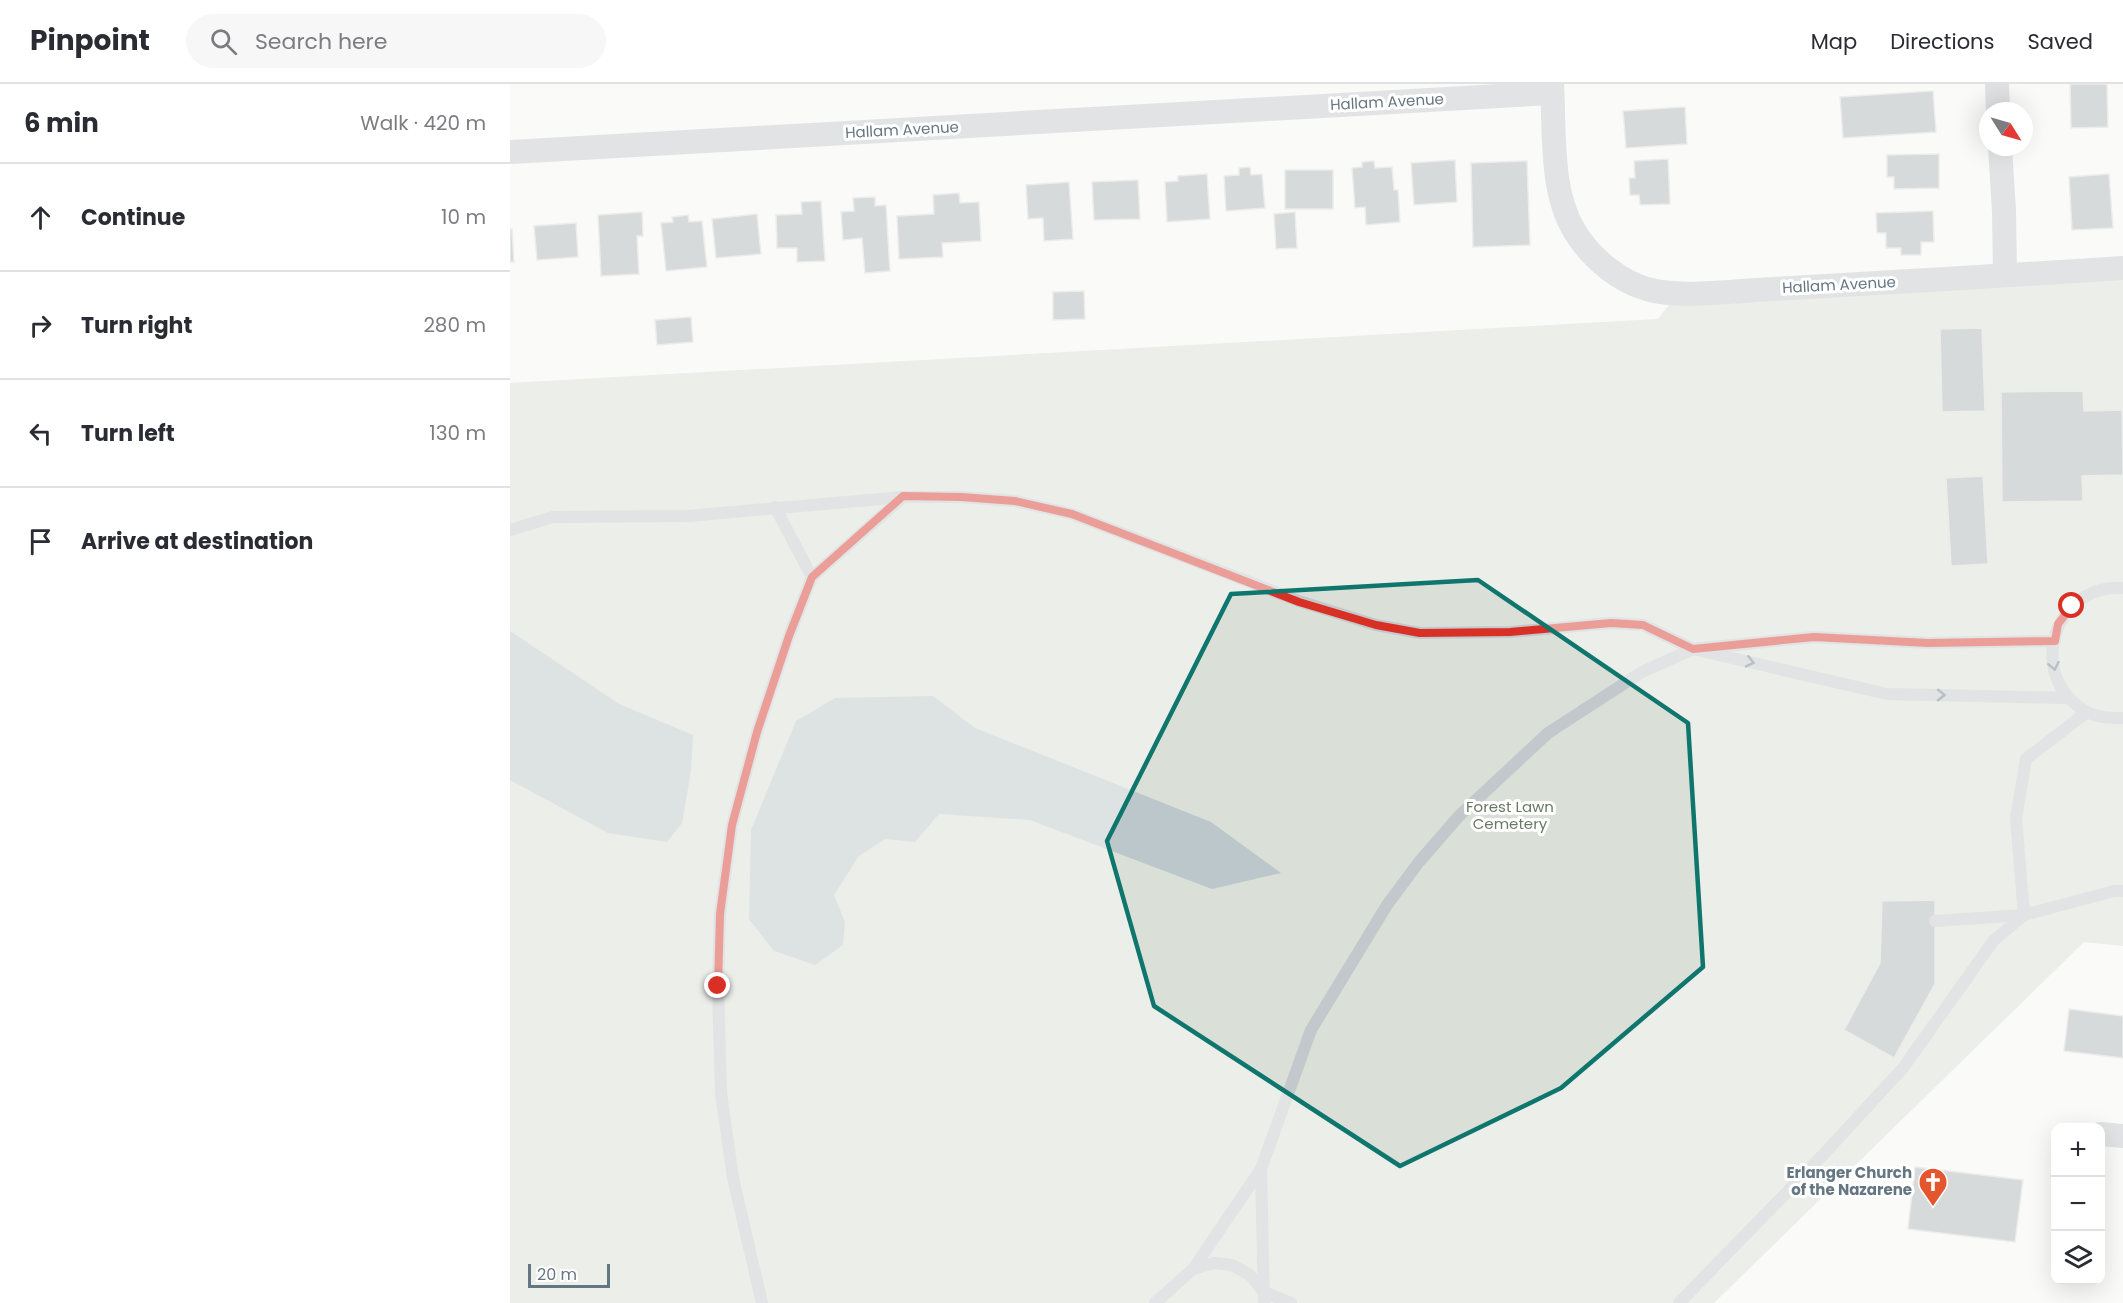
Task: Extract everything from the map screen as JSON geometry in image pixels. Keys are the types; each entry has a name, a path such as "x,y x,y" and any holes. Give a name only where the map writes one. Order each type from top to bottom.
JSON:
{"street":[{"path":"1997,84 1998,102"},
{"name":"Hallam Avenue","path":"510,152 1552,88 1558,189 1565,214 1579,238 1598,261 1622,278 1647,290 1678,293 2123,268"},
{"path":"2001,156 2005,275"},
{"path":"2105,1134 2123,1136"}],"lane":[{"path":"762,1303 733,1178 721,1093 718,986 720,914 732,825 757,732 789,636 812,577 903,496"},
{"path":"510,530 554,517 688,516 903,496 1015,501 1072,514 1299,602 1376,625 1420,633 1510,632 1611,623 1643,625 1693,649 1887,694 2069,698"},
{"path":"775,507 812,577"},
{"path":"2123,588 2091,593 2072,606 2058,624 2051,657 2056,679 2069,698 2087,712 2104,717 2123,718"},
{"path":"1155,1303 1193,1269 1261,1169 1311,1030 1387,905 1419,862 1459,816 1548,733 1642,672 1693,649 1814,637 1928,643 2055,641"},
{"path":"2024,915 2016,818 2026,759 2087,712"},
{"path":"1935,921 2024,915 2114,891 2123,891"},
{"path":"1679,1303 1822,1156 1903,1068 1994,940 2024,915"},
{"path":"1261,1169 1264,1298"},
{"path":"1193,1269 1214,1263 1232,1265 1250,1275 1264,1298 1291,1303"}],"highlighted area":[{"path":"1478,580 1688,723 1703,967 1561,1088 1400,1166 1154,1006 1107,841 1231,594"}],"green space":[{"name":"Forest Lawn Cemetery","path":"2123,268 2123,946 2084,942 1714,1303 510,1303 510,383 1658,319 1678,293"}],"shaded area":[{"path":"510,631 619,704 693,735 691,771 682,823 667,842 608,833 510,780"},
{"path":"933,696 975,728 1211,822 1281,873 1212,889 1030,820 939,814 915,842 885,839 859,856 834,895 845,922 843,945 815,965 774,951 749,919 751,830 796,721 835,698"}],"building":[{"path":"2070,84 2107,84 2108,127 2071,128"},
{"path":"1933,91 1936,132 1843,138 1840,97"},
{"path":"1685,107 1687,144 1626,148 1623,111"},
{"path":"1939,154 1939,188 1894,189 1894,177 1887,177 1887,155"},
{"path":"1668,159 1670,204 1640,205 1639,195 1630,195 1629,178 1635,178 1634,161"},
{"path":"1455,160 1457,202 1414,205 1411,163"},
{"path":"1374,161 1375,168 1392,167 1394,190 1398,190 1400,222 1366,225 1365,207 1355,208 1352,168 1362,167 1362,162"},
{"path":"1527,161 1530,245 1473,247 1471,163"},
{"path":"1250,167 1251,175 1262,174 1265,208 1226,211 1224,176 1239,175 1239,168"},
{"path":"1285,170 1333,170 1333,209 1285,209"},
{"path":"1207,174 1210,219 1167,222 1165,182 1178,181 1178,176"},
{"path":"2109,174 2113,228 2072,230 2069,177"},
{"path":"1138,180 1140,219 1094,220 1092,182"},
{"path":"1069,182 1073,239 1044,241 1043,218 1028,219 1026,185"},
{"path":"959,193 960,203 979,202 981,241 942,243 943,257 899,259 897,216 934,214 933,195"},
{"path":"875,197 875,206 886,205 890,271 865,273 862,238 843,240 841,212 854,211 853,198"},
{"path":"821,201 825,261 797,262 797,248 777,248 776,215 802,214 801,202"},
{"path":"1933,211 1934,242 1921,242 1921,255 1901,255 1901,248 1886,248 1886,233 1877,233 1876,213"},
{"path":"642,212 643,236 637,236 639,274 601,276 598,215"},
{"path":"1295,212 1297,248 1276,249 1274,214"},
{"path":"757,214 761,254 716,258 712,219"},
{"path":"688,215 689,222 702,221 707,267 666,271 661,223 673,222 672,217"},
{"path":"576,223 578,257 537,260 534,226"},
{"path":"510,229 512,229 514,262 510,262"},
{"path":"1084,291 1085,319 1053,320 1053,292"},
{"path":"691,317 693,342 657,345 655,320"},
{"path":"1982,328 1985,411 1942,412 1940,329"},
{"path":"2083,391 2084,411 2122,410 2123,475 2082,476 2083,501 2002,502 2001,392"},
{"path":"1983,476 1988,564 1951,566 1946,478"},
{"path":"1935,900 1935,984 1894,1058 1844,1030 1880,963 1882,901"},
{"path":"2069,1009 2123,1016 2123,1058 2064,1051"},
{"name":"Erlanger Church of the Nazarene","path":"1915,1167 2023,1180 2015,1242 1908,1229"}],"place":[{"name":"Erlanger Church of the Nazarene","path":"1933,1208"}],"route":[{"path":"718,986 720,914 732,825 757,732 789,636 812,577 903,496 1015,501 1072,514 1299,602 1376,625 1420,633 1510,632 1611,623 1643,625 1693,649 1814,637 1928,643 2055,641 2058,624 2072,606"}]}
